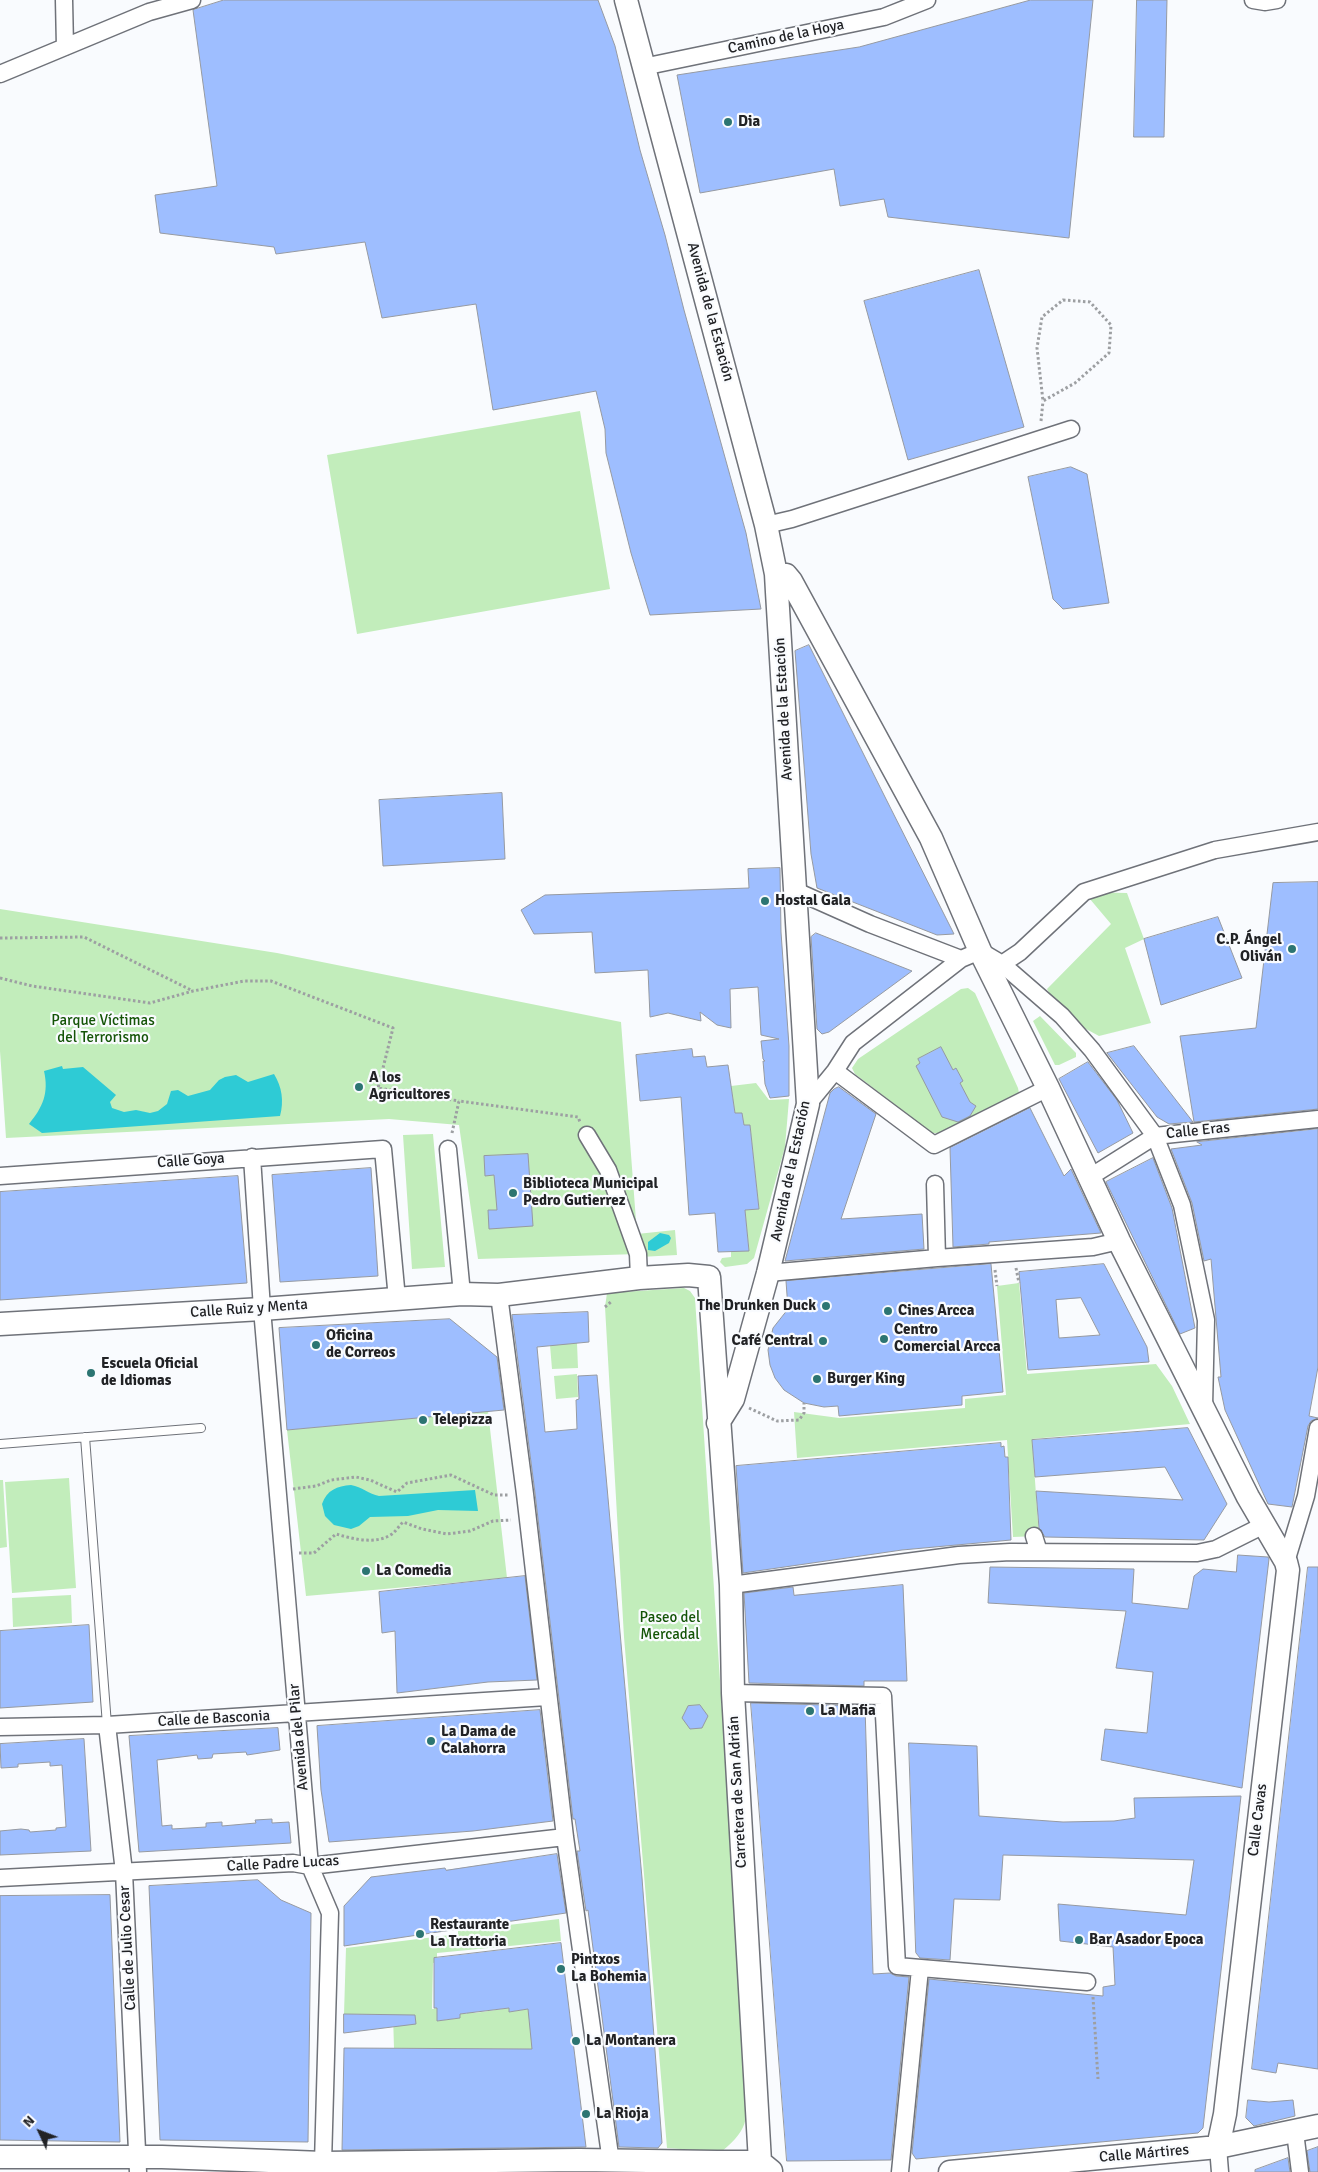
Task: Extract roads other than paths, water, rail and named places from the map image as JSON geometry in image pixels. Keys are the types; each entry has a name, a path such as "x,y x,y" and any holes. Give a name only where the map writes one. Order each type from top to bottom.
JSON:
{"street":[{"path":"64,0 65,47"},
{"path":"0,74 149,12 192,0"},
{"name":"Avenida de la Estación","path":"626,0 766,525 776,574 808,1104 768,1273 733,1399 718,1423"},
{"name":"Camino de la Hoya","path":"643,67 884,17 927,0"},
{"path":"1253,0 1265,2 1277,0"},
{"path":"766,525 792,519 1071,429"},
{"path":"776,574 786,575 791,581 931,838 970,955 1048,1088 1119,1241 1204,1411 1264,1525 1286,1562"},
{"path":"1002,964 1020,952 1084,892 1215,850 1318,832"},
{"path":"796,891 870,924 1002,964 1062,1016 1092,1050 1154,1136 1182,1205 1206,1320 1204,1411"},
{"path":"808,1104 835,1071 853,1043 970,955"},
{"path":"835,1071 934,1145 1048,1088"},
{"name":"Calle Eras","path":"1090,1177 1154,1136 1318,1119"},
{"path":"587,1135 608,1170 638,1254 639,1278"},
{"path":"448,1148 462,1294"},
{"name":"Calle Goya","path":"0,1176 252,1156 383,1149 397,1299"},
{"name":"Avenida del Pilar","path":"252,1156 262,1309 310,1866 330,1913 323,2163"},
{"path":"935,1184 938,1258"},
{"path":"768,1273 1093,1247 1119,1241"},
{"name":"Carretera de San Adrián","path":"639,1278 688,1275 709,1277 731,1585 732,1693 766,2167"},
{"name":"Calle Ruiz y Menta","path":"0,1324 262,1309 462,1294 498,1295 639,1278"},
{"path":"498,1295 525,1494 547,1697 565,1836 611,2162"},
{"name":"Calle Cavas","path":"1218,2147 1225,2114 1288,1570 1286,1562 1312,1496 1318,1428"},
{"path":"731,1585 1037,1544 1197,1553 1216,1549 1264,1525"},
{"path":"732,1693 883,1696 897,1966 1087,1982"},
{"name":"Calle de Basconia","path":"0,1727 107,1725 547,1697"},
{"name":"Calle de Julio Cesar","path":"107,1725 124,1872 138,2164"},
{"name":"Calle Padre Lucas","path":"0,1878 294,1863 310,1866 565,1836"},
{"path":"900,2172 920,1969"},
{"name":"Calle Mártires","path":"950,2172 1218,2147 1318,2126"},
{"path":"1295,2132 1300,2172"},
{"path":"1218,2147 1220,2172"},
{"path":"0,2157 138,2164 323,2163 579,2166 611,2162 714,2167 766,2167"}],"lane":[{"path":"0,1444 201,1428"},
{"path":"85,1437 107,1725"}],"water":[{"path":"62,1066 63,1069 83,1067 116,1095 110,1102 112,1108 124,1112 136,1110 150,1113 158,1111 167,1104 171,1091 178,1090 188,1096 210,1090 219,1080 225,1077 236,1075 248,1082 274,1074 282,1100 280,1116 42,1133 29,1124 38,1112 44,1099 46,1086 44,1071"},
{"path":"660,1233 669,1235 671,1238 669,1243 655,1251 648,1250 648,1242"},
{"path":"351,1485 379,1496 475,1490 478,1511 438,1510 408,1516 370,1517 359,1526 351,1529 334,1525 325,1516 322,1504 324,1499 333,1490 341,1486"}],"place":[{"name":"Dia","path":"728,122"},
{"name":"Hostal Gala","path":"765,901"},
{"name":"C.P. Ángel Oliván","path":"1292,949"},
{"name":"A los Agricultores","path":"359,1087"},
{"name":"Biblioteca Municipal Pedro Gutierrez","path":"513,1193"},
{"name":"The Drunken Duck","path":"826,1306"},
{"name":"Cines Arcca","path":"888,1311"},
{"name":"Centro Comercial Arcca","path":"884,1339"},
{"name":"Café Central","path":"823,1341"},
{"name":"Oficina de Correos","path":"316,1345"},
{"name":"Escuela Oficial de Idiomas","path":"91,1373"},
{"name":"Burger King","path":"817,1379"},
{"name":"Telepizza","path":"423,1420"},
{"name":"La Comedia","path":"366,1571"},
{"name":"La Mafia","path":"810,1711"},
{"name":"La Dama de Calahorra","path":"431,1741"},
{"name":"Restaurante La Trattoria","path":"420,1934"},
{"name":"Bar Asador Epoca","path":"1079,1940"},
{"name":"Pintxos La Bohemia","path":"561,1969"},
{"name":"La Montanera","path":"576,2041"},
{"name":"La Rioja","path":"586,2114"}],"park label":[{"name":"Parque Víctimas del Terrorismo","path":"103,1030"},
{"name":"Paseo del Mercadal","path":"670,1626"}]}
